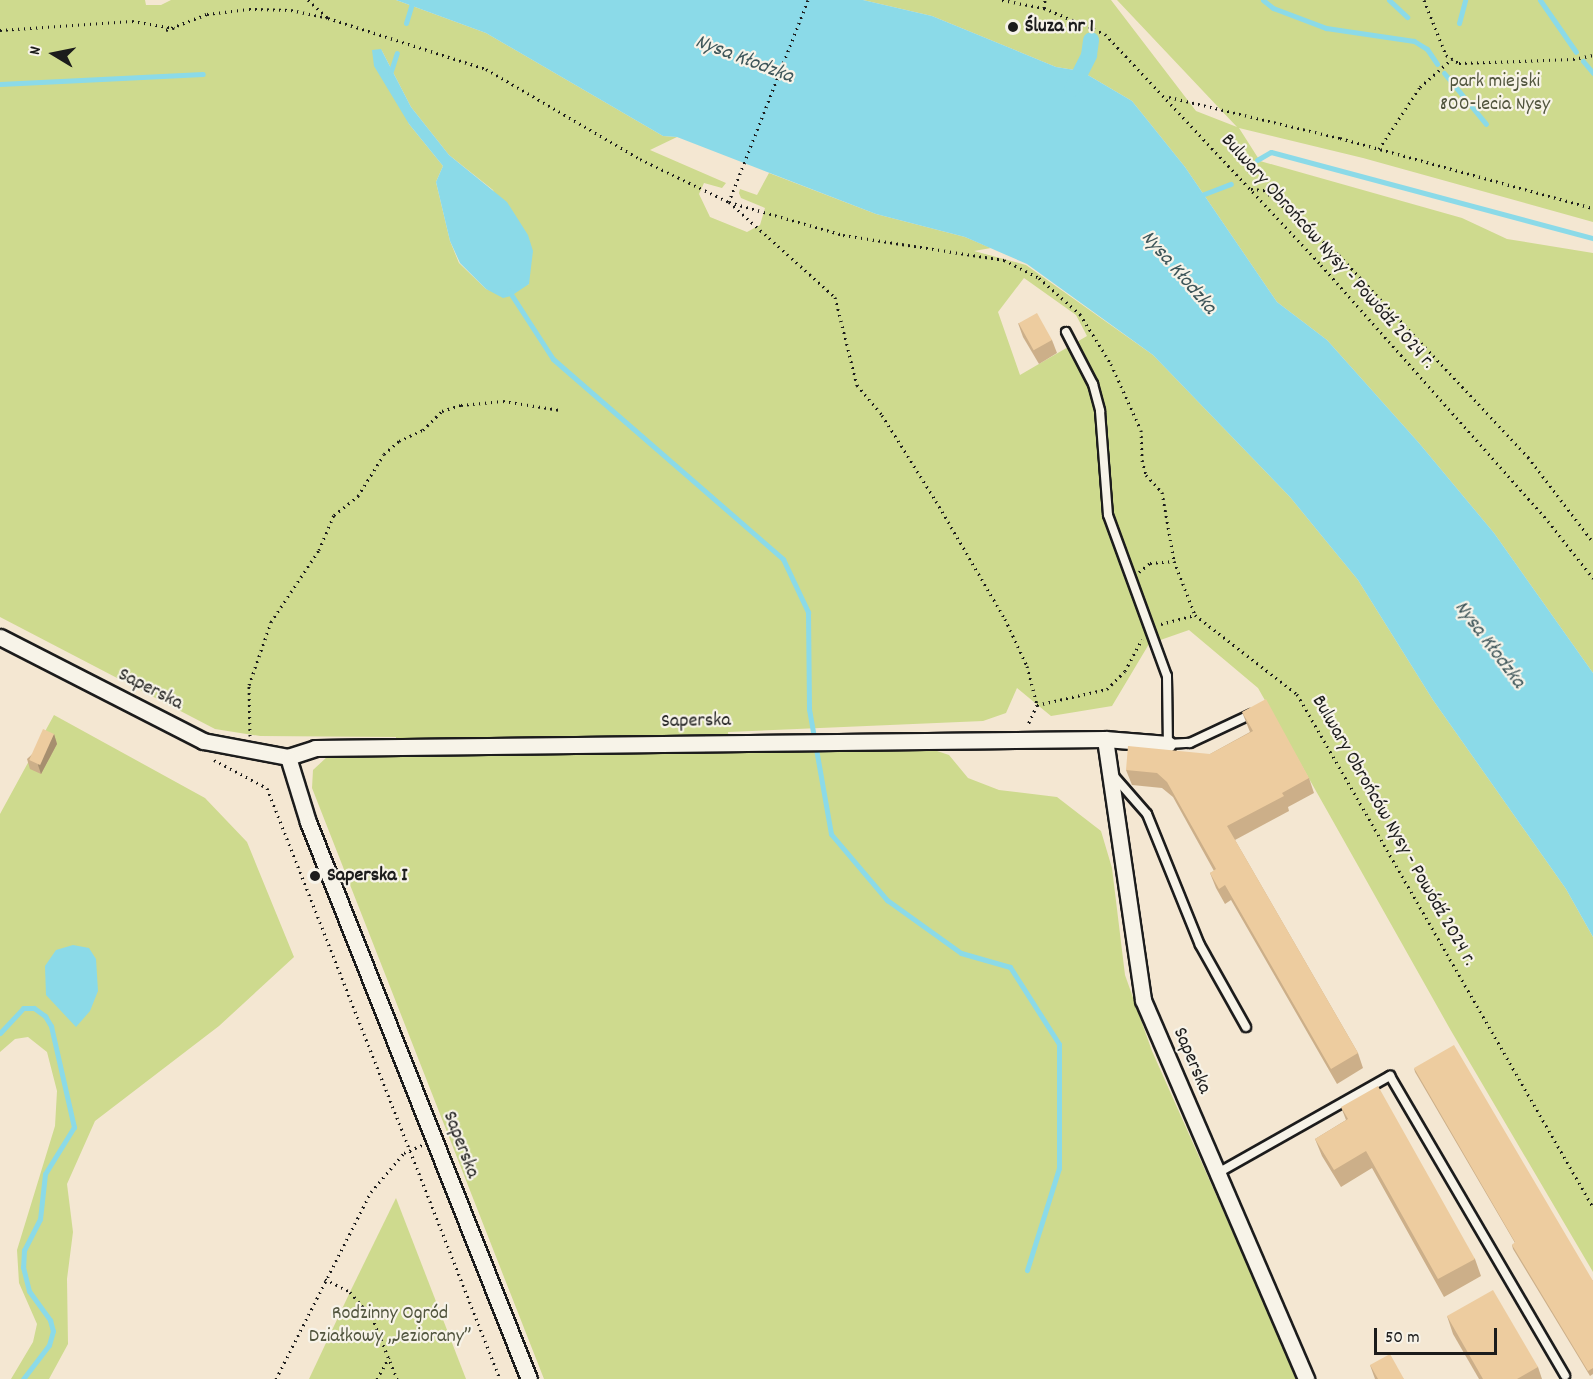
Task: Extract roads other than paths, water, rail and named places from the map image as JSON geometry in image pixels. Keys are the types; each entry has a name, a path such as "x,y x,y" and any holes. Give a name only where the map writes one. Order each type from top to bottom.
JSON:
{"street":[{"name":"Saperska","path":"0,637 203,741 288,758 315,748 1105,739 1168,744"},
{"name":"Saperska","path":"1105,739 1138,982 1216,1174 1306,1379"},
{"name":"Saperska","path":"288,758 308,822 436,1139 529,1379"}],"lane":[{"path":"1066,332 1093,384 1100,411 1108,515 1167,676 1168,744 1190,743 1260,710"},
{"path":"1110,772 1147,814 1200,945 1246,1027"},
{"path":"1216,1174 1390,1076 1566,1376"}],"water":[{"name":"Nysa Kłodzka","path":"396,0 863,0 932,16 1056,67 1081,71 1132,101 1185,167 1277,302 1327,340 1419,443 1494,533 1593,673 1593,937 1566,889 1433,700 1358,580 1290,497 1153,355 1027,264 965,237 876,214 677,137 663,136 486,33"},
{"path":"381,49 411,107 449,155 507,202 528,235 533,251 529,284 511,296 503,298 486,289 460,263 450,241 436,182 443,166 409,124 374,66 372,50"},
{"path":"73,945 89,948 96,959 98,991 90,1011 76,1027 46,995 45,966 56,950"}],"waterway":[{"path":"406,23 413,0"},
{"path":"1263,0 1273,8 1326,28 1414,41 1427,49 1437,64"},
{"path":"1389,0 1407,17"},
{"path":"1459,23 1465,0"},
{"path":"1540,0 1576,52"},
{"path":"1072,89 1089,55 1091,40"},
{"path":"390,74 397,53"},
{"path":"1583,61 1593,73"},
{"path":"1444,73 1486,124"},
{"path":"0,84 203,74"},
{"path":"1257,160 1271,152 1593,238"},
{"path":"1199,196 1231,184"},
{"path":"509,291 553,359 783,559 808,612 809,709 831,834 887,900 961,953 1010,967 1059,1044 1059,1168 1027,1270"},
{"path":"0,1033 23,1008 34,1008 45,1016 51,1026 74,1127 45,1174 40,1219 24,1250 23,1267 29,1291 50,1320 53,1331 49,1345 23,1379"}],"place":[{"name":"Śluza nr 1","path":"1013,27"},
{"name":"Saperska I","path":"315,876"}],"park label":[{"name":"park miejski 800-lecia Nysy","path":"1495,94"},
{"name":"Rodzinny Ogród Działkowy „Jeziorany”","path":"390,1326"}]}
